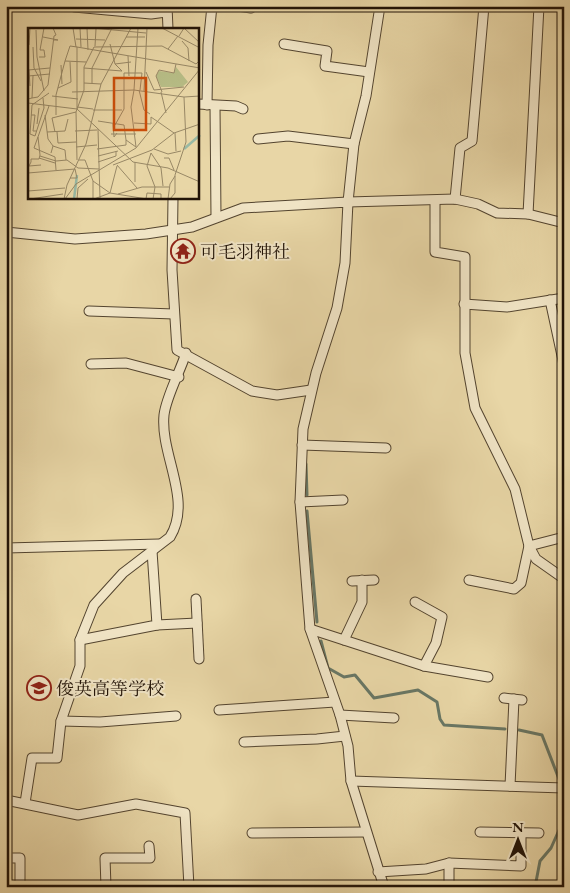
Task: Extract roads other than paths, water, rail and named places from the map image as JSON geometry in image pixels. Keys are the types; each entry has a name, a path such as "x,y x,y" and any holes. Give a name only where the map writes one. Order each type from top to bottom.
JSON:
{"street":[{"path":"212,6 208,45 207,105 216,218"},
{"path":"238,6 251,8 252,6"},
{"path":"380,6 354,144 348,202 345,263 337,308 302,429 300,502 310,629 340,714 348,746 351,781 384,887"},
{"path":"455,199 460,148 472,141 484,6"},
{"path":"528,214 539,6"},
{"path":"74,7 151,14 166,9 168,28"},
{"path":"284,44 327,52 325,66 369,72"},
{"path":"207,105 236,106 243,109"},
{"path":"258,139 288,136 354,144"},
{"path":"173,199 174,314 177,350 186,353 252,391 277,394 312,390"},
{"path":"6,232 75,239 172,230 192,226 243,208 348,202 455,199 478,204 497,212 528,214 564,223"},
{"path":"435,201 435,252 465,257 465,353 475,408 515,489 529,546 536,559 563,578 564,584"},
{"path":"464,304 507,307 564,298"},
{"path":"550,300 564,365"},
{"path":"90,311 174,314"},
{"path":"25,803 32,758 57,758 61,722 80,666 80,640 86,623 98,600 122,573 170,537 175,529 178,504 166,439 164,415 186,353"},
{"path":"92,364 126,363 179,377"},
{"path":"302,445 386,448"},
{"path":"300,502 343,500"},
{"path":"529,546 564,537"},
{"path":"6,548 159,544"},
{"path":"469,580 514,589 521,583 529,546"},
{"path":"152,551 157,625"},
{"path":"344,640 362,602 357,580 374,580"},
{"path":"196,599 199,659"},
{"path":"414,602 442,617 436,643 424,666"},
{"path":"80,640 157,625 197,623"},
{"path":"310,629 424,666 488,677"},
{"path":"504,698 518,699 510,786"},
{"path":"219,710 335,702"},
{"path":"340,714 394,718"},
{"path":"61,722 100,722 176,716"},
{"path":"244,742 345,736"},
{"path":"351,781 564,788"},
{"path":"6,800 78,814 136,804 185,813 189,887"},
{"path":"252,833 366,832"},
{"path":"480,832 539,833"},
{"path":"378,872 426,869 449,863 521,866 522,833"},
{"path":"106,887 105,858 150,858 149,846"},
{"path":"6,858 20,858 20,887"},
{"path":"449,863 449,887"}],"waterway":[{"path":"306,464 307,495"},
{"path":"307,511 317,622"},
{"path":"321,641 328,668 344,677 355,675 374,698 418,690 437,702 440,719 444,725 505,729"},
{"path":"519,730 542,735 559,779"},
{"path":"535,887 540,861 551,848 564,819"}],"place":[{"name":"可毛羽神社","path":"183,251"},
{"name":"俊英高等学校","path":"39,688"}]}
